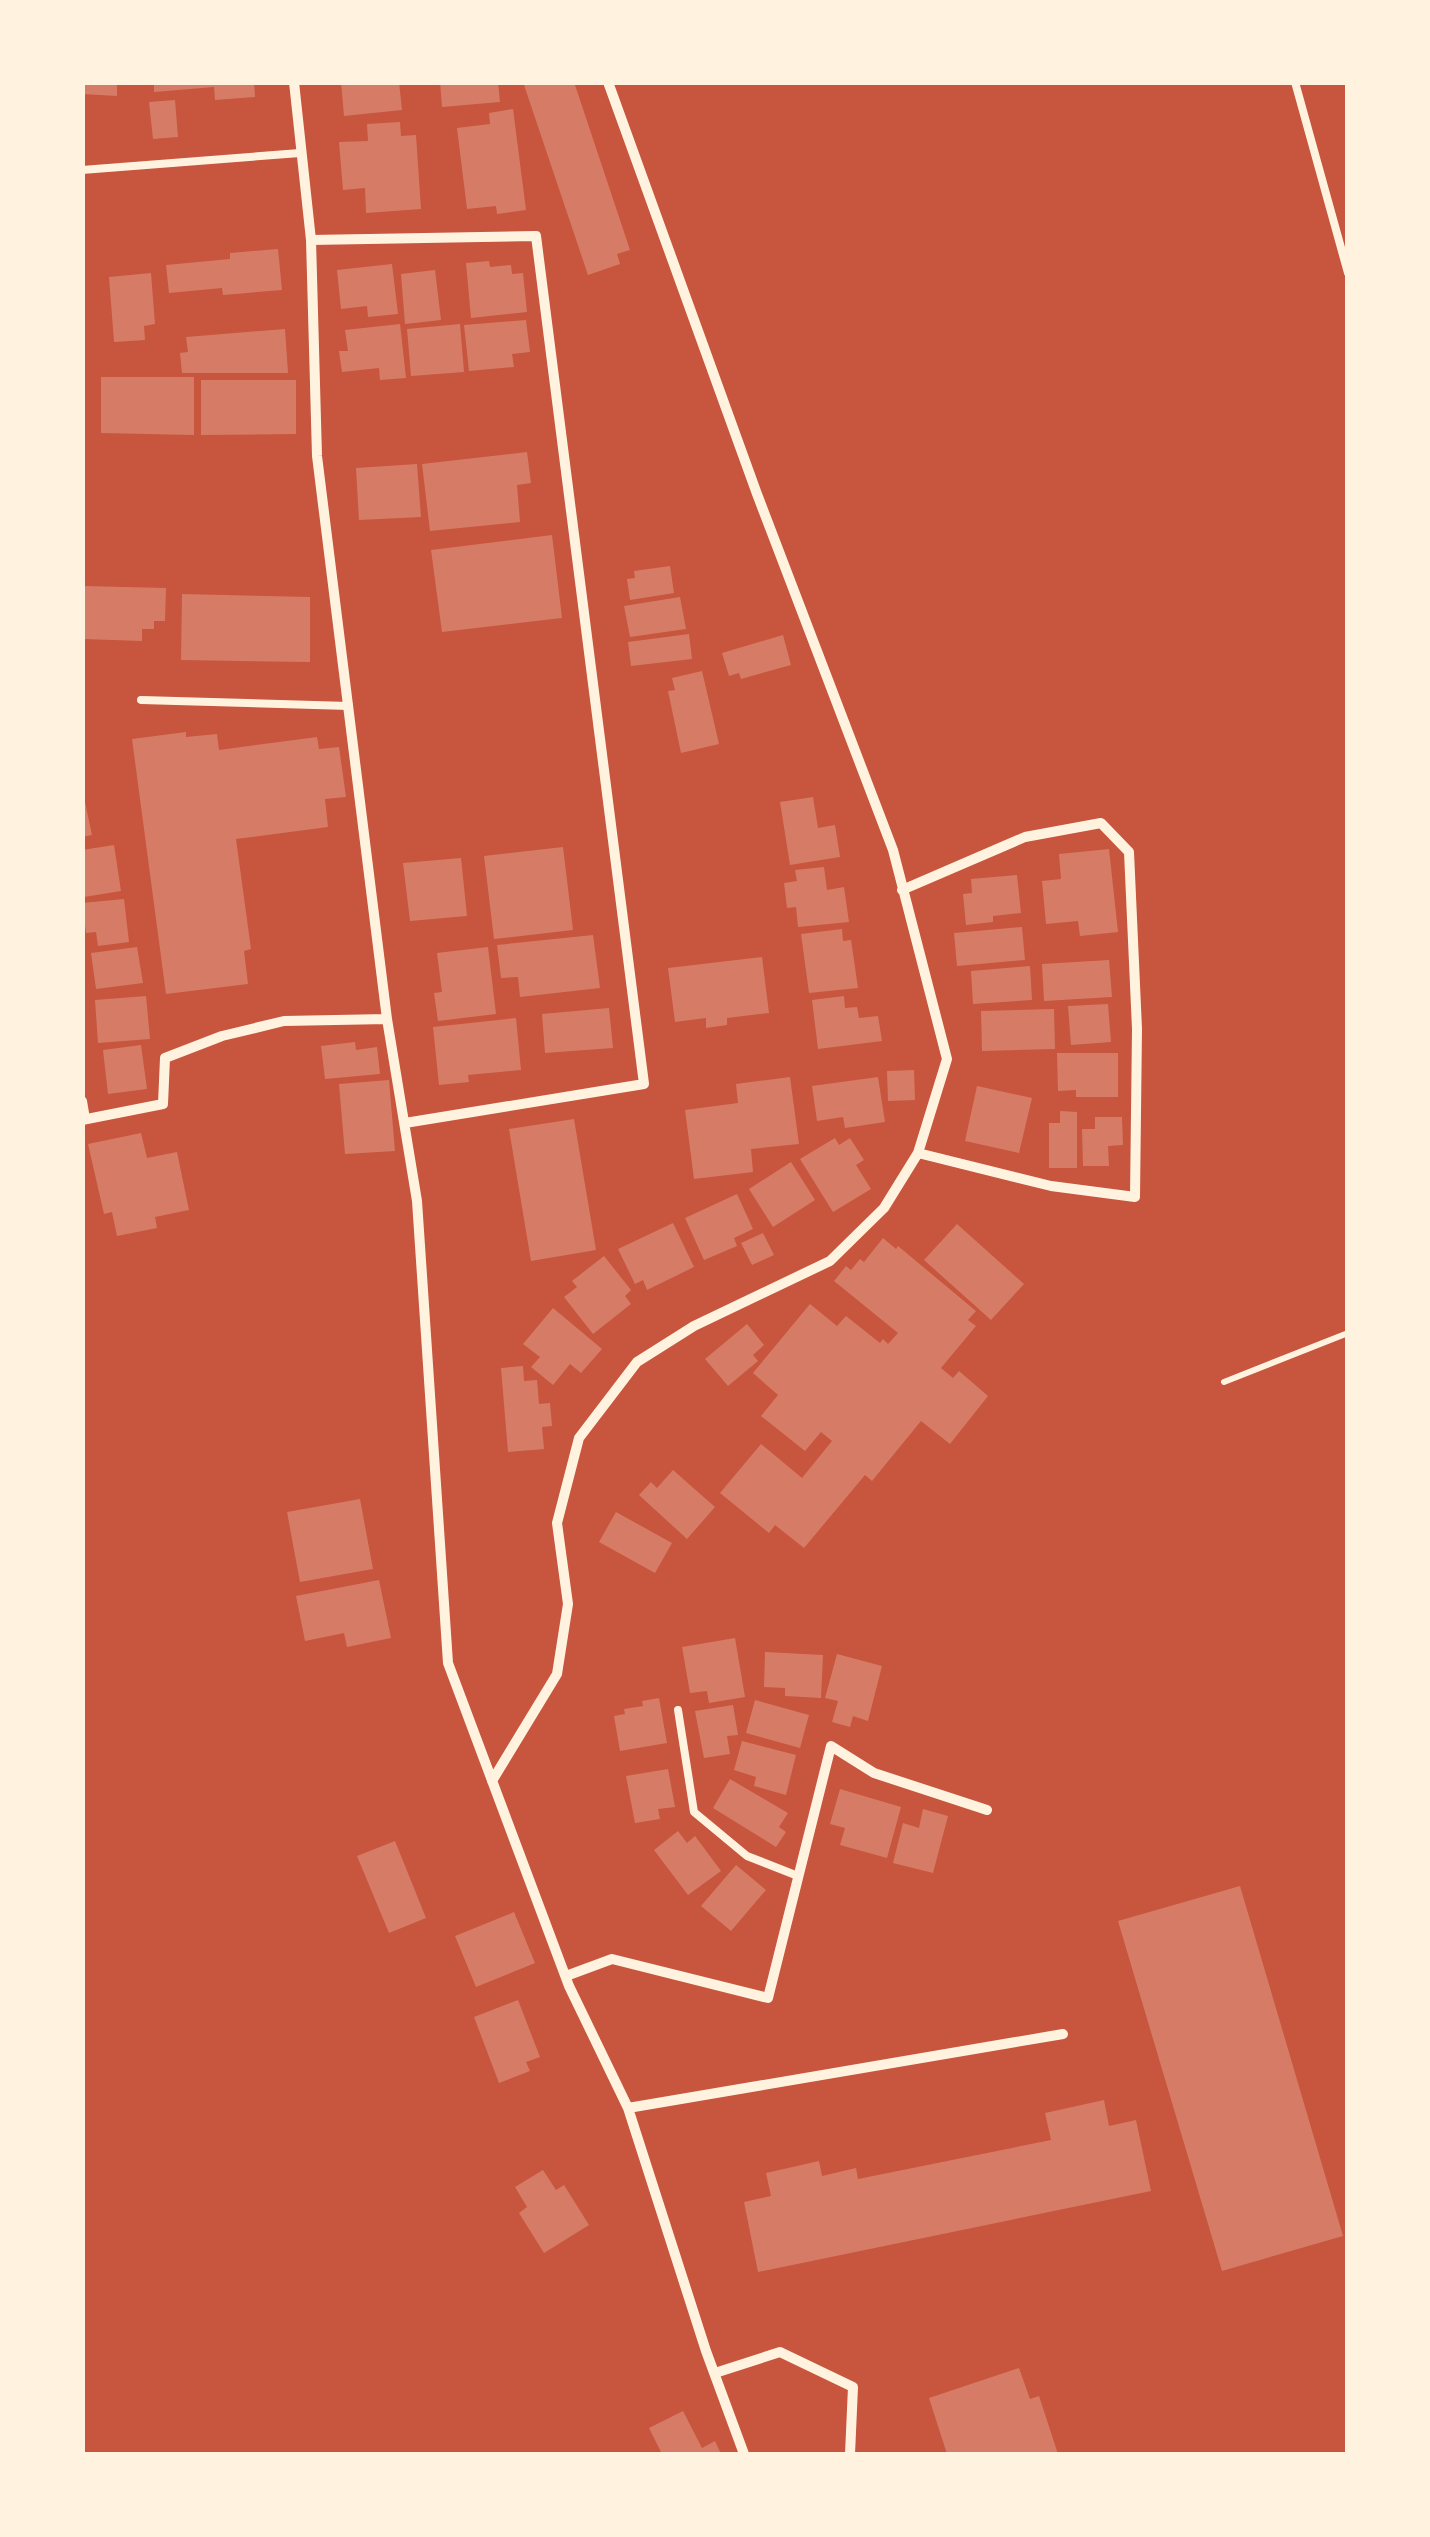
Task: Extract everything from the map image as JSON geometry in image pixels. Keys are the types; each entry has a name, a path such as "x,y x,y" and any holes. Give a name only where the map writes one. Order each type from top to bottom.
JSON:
{"street":[{"path":"294,82 311,240 317,456 387,1018 418,1201 448,1663 566,1976 628,2108 744,2454"},
{"path":"492,1781 557,1674 568,1604 557,1524 579,1438 637,1362 694,1326 830,1261 884,1208 918,1153 947,1059 893,850 757,494 608,82"},
{"path":"311,240 536,236 644,1084 405,1123"},
{"path":"902,890 1026,837 1101,823 1128,852 1137,1029 1135,1196 1051,1186 918,1153"},
{"path":"82,1101 84,1120 162,1104 165,1058 222,1036 284,1021 387,1018"},
{"path":"566,1976 612,1959 768,1998 831,1746 874,1773 988,1810"},
{"path":"628,2108 1063,2034"},
{"path":"715,2374 780,2352 853,2387 850,2454"}],"lane":[{"path":"1295,82 1348,273"},
{"path":"82,170 300,153"},
{"path":"141,700 349,706"},
{"path":"678,1710 694,1812 746,1856 798,1876"}],"path":[{"path":"1224,1382 1348,1334"}],"building":[{"path":"82,82 117,82 117,96 82,94"},
{"path":"154,82 254,82 255,97 215,100 214,87 154,92"},
{"path":"341,82 399,82 402,110 344,116"},
{"path":"440,82 498,82 500,102 442,107"},
{"path":"523,82 574,82 630,250 617,254 620,264 588,275"},
{"path":"175,100 178,137 153,139 149,102"},
{"path":"513,109 526,210 497,214 496,206 467,209 457,128 490,124 489,113"},
{"path":"400,122 401,136 416,135 421,209 366,213 365,188 343,190 339,142 368,141 367,124"},
{"path":"278,249 282,290 223,295 222,288 169,293 166,265 230,259 230,253"},
{"path":"489,261 490,267 511,265 512,274 523,273 527,312 471,318 466,263"},
{"path":"392,264 398,314 368,317 367,306 341,309 337,270"},
{"path":"435,270 441,320 405,324 401,274"},
{"path":"151,273 155,324 144,326 145,340 114,342 109,277"},
{"path":"526,320 530,352 512,354 514,367 469,371 464,325"},
{"path":"400,324 406,378 380,380 379,368 342,372 339,351 348,351 345,330"},
{"path":"460,324 464,372 411,376 407,329"},
{"path":"285,329 288,373 182,373 180,353 188,352 186,337"},
{"path":"101,377 194,377 194,435 101,433"},
{"path":"201,380 296,380 296,434 201,435"},
{"path":"527,452 531,483 517,485 520,522 430,531 422,464"},
{"path":"417,464 421,517 359,520 356,468"},
{"path":"552,535 562,618 442,632 431,550"},
{"path":"670,566 674,593 630,600 627,579 635,578 634,571"},
{"path":"84,586 166,588 165,621 154,621 154,629 142,629 142,641 83,639"},
{"path":"182,594 310,597 310,662 181,660"},
{"path":"680,597 686,629 630,637 624,606"},
{"path":"689,634 692,659 631,666 628,642"},
{"path":"783,635 791,665 741,679 739,673 729,676 722,653"},
{"path":"702,671 719,744 681,753 668,691 675,690 672,678"},
{"path":"186,732 186,737 217,734 219,750 317,737 319,749 339,747 346,797 325,799 328,827 236,839 251,949 244,951 248,984 166,994 132,739"},
{"path":"82,788 92,835 82,837"},
{"path":"813,797 818,828 835,825 840,857 790,865 780,802"},
{"path":"114,845 121,891 84,897 82,850"},
{"path":"563,847 573,930 494,939 484,856"},
{"path":"1109,849 1118,932 1080,936 1078,921 1046,924 1042,881 1061,879 1059,854"},
{"path":"461,858 467,916 410,921 403,863"},
{"path":"824,867 827,890 844,887 849,922 798,927 796,907 787,908 784,883 797,881 795,870"},
{"path":"1017,875 1021,913 993,916 993,922 966,925 963,894 972,893 971,879"},
{"path":"124,899 129,942 98,946 96,932 86,933 82,903"},
{"path":"1022,927 1025,960 957,966 954,933"},
{"path":"842,929 843,941 851,940 858,988 809,993 801,934"},
{"path":"593,935 600,988 520,997 518,977 501,978 497,945"},
{"path":"137,947 143,983 96,989 91,953"},
{"path":"488,947 496,1014 438,1021 434,993 442,992 437,953"},
{"path":"762,957 769,1013 727,1018 727,1025 706,1028 706,1018 675,1022 668,968"},
{"path":"1109,960 1112,997 1044,1001 1042,964"},
{"path":"1030,966 1032,1000 973,1004 971,971"},
{"path":"146,996 150,1039 98,1043 95,1000"},
{"path":"844,996 845,1008 857,1007 859,1018 878,1016 882,1041 818,1049 812,1000"},
{"path":"1108,1004 1111,1042 1071,1045 1068,1006"},
{"path":"609,1008 613,1048 545,1053 542,1014"},
{"path":"1054,1009 1055,1049 982,1051 981,1011"},
{"path":"516,1018 521,1070 468,1075 469,1082 439,1085 433,1027"},
{"path":"355,1042 356,1050 377,1047 380,1074 325,1079 321,1046"},
{"path":"141,1045 147,1089 108,1094 103,1050"},
{"path":"1057,1053 1118,1053 1118,1097 1076,1097 1076,1090 1058,1091"},
{"path":"914,1070 915,1100 888,1101 887,1071"},
{"path":"790,1077 799,1144 751,1149 753,1172 694,1179 685,1110 738,1103 736,1084"},
{"path":"878,1077 885,1122 845,1128 843,1117 817,1121 812,1086"},
{"path":"389,1080 395,1151 345,1154 339,1084"},
{"path":"977,1086 1032,1098 1019,1153 965,1141"},
{"path":"1060,1111 1077,1112 1077,1168 1049,1168 1049,1123 1060,1123"},
{"path":"1095,1117 1122,1117 1123,1145 1108,1146 1109,1166 1083,1166 1082,1129 1095,1129"},
{"path":"574,1119 596,1250 531,1261 509,1129"},
{"path":"141,1133 147,1158 177,1152 189,1210 155,1217 157,1228 117,1236 112,1212 104,1214 88,1144"},
{"path":"835,1138 839,1145 850,1138 864,1160 856,1165 871,1189 833,1212 800,1159"},
{"path":"791,1162 815,1200 773,1227 749,1189"},
{"path":"737,1194 753,1229 734,1238 737,1246 704,1260 685,1218"},
{"path":"673,1223 694,1267 647,1290 643,1280 635,1284 618,1249"},
{"path":"957,1224 1024,1284 991,1320 924,1260"},
{"path":"763,1233 774,1255 752,1265 741,1243"},
{"path":"883,1238 976,1311 968,1320 976,1326 941,1368 953,1378 959,1371 988,1396 950,1444 921,1421 872,1481 865,1475 804,1548 775,1525 769,1533 720,1493 761,1444 802,1478 832,1441 821,1432 805,1451 761,1416 778,1395 753,1373 810,1304 837,1326 846,1316 880,1343 883,1339 888,1344 898,1333 834,1281 846,1266 851,1270 860,1259 864,1262"},
{"path":"604,1256 631,1290 625,1296 631,1304 593,1334 564,1297 577,1287 572,1281"},
{"path":"553,1308 602,1349 581,1373 570,1364 553,1385 531,1367 540,1357 523,1344"},
{"path":"747,1324 764,1345 753,1355 758,1361 728,1386 705,1359"},
{"path":"523,1366 524,1381 537,1380 539,1404 550,1403 552,1426 542,1427 544,1449 508,1452 501,1368"},
{"path":"673,1470 715,1507 687,1539 639,1495 651,1482 657,1488"},
{"path":"360,1499 373,1569 300,1582 287,1512"},
{"path":"616,1512 672,1543 655,1573 599,1542"},
{"path":"379,1580 391,1638 347,1647 344,1633 305,1641 296,1596"},
{"path":"735,1638 745,1697 709,1703 707,1691 690,1693 682,1647"},
{"path":"765,1652 823,1655 821,1698 785,1696 785,1688 764,1687"},
{"path":"837,1654 882,1666 868,1721 853,1716 850,1727 832,1722 838,1701 825,1698"},
{"path":"659,1698 667,1743 620,1751 614,1716 625,1714 624,1709 643,1706 642,1701"},
{"path":"755,1700 809,1715 800,1748 746,1733"},
{"path":"733,1705 738,1735 727,1736 730,1754 704,1758 695,1711"},
{"path":"742,1741 796,1755 786,1795 754,1786 756,1777 734,1770"},
{"path":"668,1769 675,1807 658,1809 660,1819 635,1823 626,1776"},
{"path":"730,1779 788,1813 779,1827 786,1832 776,1847 713,1808"},
{"path":"840,1789 901,1807 887,1858 840,1845 845,1828 830,1824"},
{"path":"923,1809 948,1816 933,1873 893,1863 903,1823 919,1828"},
{"path":"678,1831 687,1843 695,1836 721,1871 688,1895 654,1850"},
{"path":"395,1841 426,1918 389,1933 357,1856"},
{"path":"736,1865 766,1890 731,1931 701,1906"},
{"path":"1240,1886 1343,2236 1222,2271 1118,1921"},
{"path":"514,1912 535,1963 476,1987 455,1936"},
{"path":"518,2000 540,2057 526,2062 530,2071 499,2083 474,2017"},
{"path":"1104,2100 1109,2126 1136,2120 1151,2191 758,2272 744,2202 771,2196 766,2173 819,2161 822,2176 856,2168 858,2179 1051,2140 1045,2113"},
{"path":"543,2170 556,2190 564,2185 589,2225 544,2253 519,2213 527,2207 515,2187"},
{"path":"1019,2368 1030,2399 1039,2396 1058,2454 947,2454 929,2398"},
{"path":"683,2411 702,2448 715,2441 721,2454 662,2454 649,2428"}]}
